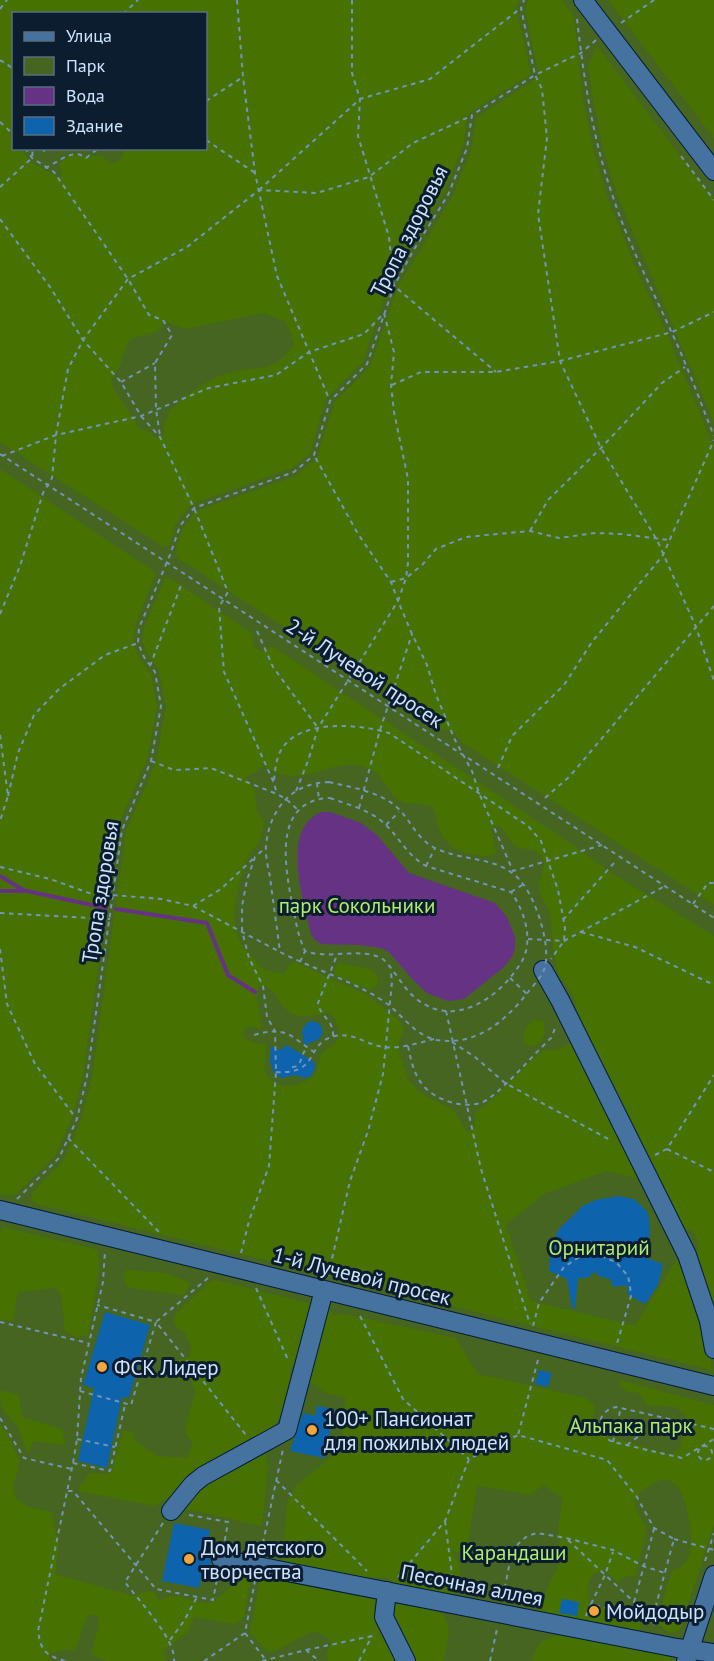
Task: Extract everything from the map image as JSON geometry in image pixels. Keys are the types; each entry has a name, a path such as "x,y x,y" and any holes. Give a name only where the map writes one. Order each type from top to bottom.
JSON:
{"street":[{"path":"580,8 607,32 714,171"},
{"path":"543,970 687,1255 709,1321 714,1349"},
{"name":"1-й Лучевой просек","path":"2,1211 324,1290 354,1304 613,1361 714,1386"},
{"path":"171,1511 193,1484 203,1476 287,1430 324,1290"},
{"name":"Песочная аллея","path":"221,1558 579,1629 682,1653 714,1653"},
{"path":"682,1653 714,1575"},
{"path":"387,1591 384,1617 406,1661"}],"path":[{"path":"0,9 7,0"},
{"path":"125,12 138,0"},
{"path":"237,0 243,77 255,174 277,276 330,401"},
{"path":"352,0 352,73 360,99 358,136 389,237 394,286 496,372"},
{"path":"0,614 20,566 43,493 52,478 56,435 68,369 83,340 128,279 187,247 259,190 360,99 430,80 521,8 524,0"},
{"path":"259,190 317,193 369,177 413,142 472,115 535,75 581,53 654,0"},
{"path":"521,8 535,75 542,89 547,138 538,214 560,361 601,448 657,540 696,627 714,681"},
{"path":"498,768 512,736 564,685 592,642 663,555 714,438 672,332 613,198 598,149 588,100 581,53 580,8"},
{"path":"207,100 243,77"},
{"name":"Тропа здоровья","path":"314,455 330,401 367,364 394,286 448,195 467,148 472,115"},
{"path":"0,122 12,133"},
{"path":"207,141 255,174"},
{"path":"26,150 32,158 54,172 128,279 149,315 163,320 172,335 155,363 121,382"},
{"path":"0,187 32,158 33,150"},
{"path":"45,168 69,155 81,154 86,158 96,150"},
{"path":"0,219 50,287 83,340 121,382 141,416 160,437 194,508 228,592 219,607 224,672 277,794"},
{"path":"391,385 421,372 496,372 560,361 672,332 714,312"},
{"path":"1,455 56,435 141,416 209,388 276,375 309,352 364,334 384,313"},
{"path":"296,790 318,728 399,601 406,578 408,479 396,424 391,385 394,352 384,313"},
{"path":"155,363 156,409 160,437"},
{"path":"530,531 548,500 601,448 662,382 686,366"},
{"name":"2-й Лучевой просек","path":"1,455 714,918"},
{"path":"0,821 18,753 34,715 59,689 105,655 138,643 139,628 180,526 194,508 294,472 314,455 358,534 391,582 427,665 436,695 466,757 500,842 513,871 534,901 546,954 543,970"},
{"path":"391,582 406,578 436,549 466,537 530,531 559,538 595,533 669,540"},
{"path":"150,666 182,583"},
{"path":"545,798 570,776 714,606"},
{"path":"257,631 273,668 318,728"},
{"path":"359,808 380,730 412,634"},
{"name":"Тропа здоровья","path":"2,1211 59,1158 77,1119 87,1076 122,830 152,761 162,706 155,672 138,643"},
{"path":"274,783 280,752 289,741 303,733 318,728 346,725 370,727 389,733 528,826 541,841 558,890 564,941"},
{"path":"0,735 8,796"},
{"path":"152,761 174,770 211,768 277,794 299,810"},
{"path":"317,783 319,799"},
{"path":"280,952 266,848 271,821 286,799 306,785 328,783 364,791 393,805 423,841 435,848 501,865 513,871 602,845"},
{"path":"330,798 359,808 372,814 386,825 413,859 426,866 511,892 519,903 528,939 525,955 510,978 495,993 463,1011 446,1011 429,1006 412,995 391,970 387,961 379,956 355,953 316,955 305,951 299,939 288,881 285,851 288,829 304,805 319,799 330,798"},
{"path":"386,825 399,812"},
{"path":"193,906 221,889 266,848"},
{"path":"426,866 435,848"},
{"path":"245,1237 269,1166 276,1071 275,1031 267,1017 263,986 249,958 242,931 244,894 255,857"},
{"path":"563,920 614,863"},
{"path":"0,867 50,879 89,893 161,900 193,906 300,962 369,993 389,1006 419,1033 434,1040 452,1042 477,1037 511,1013 564,941 665,886"},
{"path":"693,904 708,883 714,883"},
{"path":"511,892 524,884"},
{"path":"0,913 110,919"},
{"path":"581,932 635,947 714,985"},
{"path":"528,939 564,941"},
{"path":"0,949 7,1004 35,1064 77,1119"},
{"path":"300,962 305,951"},
{"path":"333,1037 332,1025 319,1010 318,1003 336,955"},
{"path":"324,1290 350,1181 368,1131 382,1074 391,970"},
{"path":"510,978 527,994"},
{"path":"408,1046 413,1070 423,1087 440,1098 468,1106 487,1101 551,1038 558,1021 560,1000"},
{"path":"446,1011 481,1169 532,1331 539,1303 564,1267 571,1261 589,1254 607,1257 622,1268 630,1286 631,1296 613,1361"},
{"path":"254,1035 275,1031 292,1034 314,1052"},
{"path":"276,1071 287,1072 302,1069 326,1040 347,1034 386,1047 408,1046 434,1040"},
{"path":"452,1042 475,1057 505,1083 621,1146"},
{"path":"292,1067 301,1063 302,1052 307,1048"},
{"path":"640,1161 667,1149 714,1075"},
{"path":"68,1138 167,1240"},
{"path":"667,1149 714,1172"},
{"path":"65,1661 51,1657 45,1652 40,1644 39,1631 72,1470 77,1439 80,1391 88,1343 103,1282 108,1237"},
{"path":"80,1391 131,1405 156,1322 222,1265"},
{"path":"250,1272 289,1362"},
{"path":"354,1304 403,1399 469,1459"},
{"path":"98,1305 156,1322 256,1447"},
{"path":"0,1322 88,1343"},
{"path":"518,1436 539,1356"},
{"path":"73,1462 110,1471 125,1404"},
{"path":"613,1442 621,1407"},
{"path":"714,1429 621,1407 610,1408 606,1411 599,1426 604,1436 613,1442 682,1458 714,1439"},
{"path":"627,1445 664,1417"},
{"path":"0,1418 24,1458 72,1470"},
{"path":"204,1661 245,1633 287,1430"},
{"path":"276,1480 387,1591 445,1521 469,1459 518,1436 607,1460 637,1497 654,1528 674,1539 714,1550"},
{"path":"77,1439 115,1447"},
{"path":"705,1445 711,1449 709,1459 705,1460 699,1456 701,1447 705,1445"},
{"path":"68,1491 73,1491 156,1589 213,1600"},
{"path":"174,1661 169,1641 125,1582 171,1511 228,1522"},
{"path":"445,1521 456,1604"},
{"path":"634,1602 654,1528"},
{"path":"503,1599 511,1556 518,1544 527,1536 537,1533 613,1550 644,1566 665,1573"},
{"path":"566,1538 634,1602 682,1653"},
{"path":"652,1620 674,1539"},
{"path":"579,1629 606,1575 613,1550"},
{"path":"169,1641 184,1621 197,1597"},
{"path":"591,1604 652,1620"},
{"path":"359,1661 384,1617"},
{"path":"490,1661 498,1620"},
{"path":"245,1633 264,1660 372,1636"},
{"path":"306,1650 319,1661"}],"green space":[{"name":"парк Сокольники","path":"0,0 714,0 714,1661 0,1661"},
{"path":"0,0 519,0 516,8 531,74 468,114 463,146 444,193 389,284 363,362 326,399 310,453 292,468 192,504 176,523 169,546 164,547 0,442","holes":["264,313 286,322 294,344 287,354 272,365 225,374 194,390 169,413 163,435 156,438 150,432 139,428 113,388 111,380 120,366 127,344 132,338 156,332 166,322 185,329"]},
{"path":"528,0 562,0 574,16 583,101 608,200 714,448 714,905 463,743 452,730 443,730 178,558 176,550 183,528 196,511 296,476 317,458 334,403 370,366 398,287 452,197 471,151 476,118 539,77 525,9"},
{"path":"608,0 714,0 714,138"},
{"path":"597,46 714,200 714,422 618,197 603,149 588,64"},
{"path":"0,469 155,574 135,627 133,644 151,674 157,706 147,759 117,828 83,1075 72,1118 55,1156 16,1194 8,1196 0,1194"},
{"path":"170,578 251,633 257,650 265,651 272,646 579,849 610,872 714,936 714,1321 692,1255 699,1248 698,1240 691,1230 680,1230 644,1180 606,1171 544,1194 506,1224 531,1301 635,1326 679,1256 705,1325 712,1370 37,1204 31,1200 33,1192 63,1161 81,1121 92,1078 126,831 156,762 166,707 159,670 142,642 144,628 165,579","holes":["264,765 279,773 293,776 349,765 363,767 377,774 393,795 401,801 432,807 445,840 459,851 484,856 496,854 491,830 494,826 500,826 515,845 534,850 542,857 544,865 539,889 550,914 557,970 577,1006 577,1031 574,1041 558,1050 541,1051 485,1106 476,1111 473,1131 467,1132 453,1110 422,1094 408,1080 399,1052 399,1043 404,1029 399,1020 367,995 295,962 291,963 283,974 264,970 242,946 236,931 234,916 236,896 248,856 260,841 264,822 257,811 255,791 245,777","262,985 271,990 284,1008 293,1014 307,1016 330,1013 336,1021 338,1038 321,1055 315,1074 303,1083 290,1086 271,1081 265,1072 266,1044 253,1043 244,1037 244,1028 251,1026 259,1029 262,1025 257,999 258,987"]},
{"path":"339,963 371,969 378,977 378,982 369,990 335,975 334,969"},
{"path":"534,1020 543,1021 545,1032 536,1046 525,1045 525,1031"},
{"path":"4,1227 98,1250 99,1269 88,1336 76,1337 65,1331 61,1295 55,1288 18,1292 13,1321 0,1320 0,1232"},
{"path":"126,1270 166,1273 190,1283 184,1295 130,1288 123,1276"},
{"path":"216,1280 329,1308 333,1315 344,1314 455,1338 478,1374 586,1398 595,1407 591,1431 671,1455 681,1447 687,1416 675,1407 647,1405 639,1393 628,1392 620,1386 619,1380 714,1405 714,1524 680,1630 670,1632 657,1622 672,1570 686,1562 691,1547 684,1499 677,1486 666,1480 647,1487 635,1502 636,1510 646,1531 635,1576 624,1577 618,1582 604,1570 593,1574 587,1585 590,1605 634,1614 641,1629 635,1632 560,1616 547,1618 539,1615 539,1606 560,1562 558,1528 563,1498 543,1485 531,1495 477,1486 467,1548 457,1553 452,1551 458,1562 460,1573 459,1584 454,1595 433,1596 408,1590 385,1577 356,1579 290,1566 278,1556 284,1538 287,1502 297,1485 344,1446 341,1422 346,1398 326,1393 310,1382 309,1367 299,1362 290,1368 290,1389 285,1407 263,1439 268,1466 262,1526 174,1506 171,1496 154,1506 79,1491 88,1473 108,1474 112,1471 123,1430 132,1432 135,1441 157,1456 187,1458 193,1442 185,1433 189,1411 196,1393 190,1379 175,1379 166,1369 172,1361 189,1357 192,1348 184,1331 177,1328 174,1322 175,1315 209,1282"},
{"path":"2,1390 19,1395 22,1417 62,1429 65,1443 62,1445 36,1441 33,1442 29,1451 26,1450 17,1426 2,1409 0,1392"},
{"path":"0,1424 7,1433 20,1461 13,1487 16,1498 28,1507 52,1512 59,1548 55,1574 134,1596 148,1591 155,1594 160,1601 166,1597 177,1596 207,1603 222,1595 244,1573 251,1576 244,1618 235,1624 194,1617 188,1632 163,1650 166,1661 108,1661 91,1655 100,1619 94,1614 87,1616 75,1650 62,1650 49,1654 50,1661 0,1661"},
{"path":"265,1576 438,1611 444,1616 449,1627 443,1661 328,1661 326,1656 331,1642 320,1633 314,1632 273,1652 268,1652 250,1633 260,1581"},
{"path":"568,1632 672,1655 671,1661 532,1661 534,1653 544,1640"}],"water":[{"path":"322,812 330,812 361,823 377,835 409,873 495,903 507,917 515,937 513,955 504,967 464,999 448,1001 427,993 389,952 381,948 322,944 315,940 311,934 300,885 298,849 301,833 309,820"}],"building":[{"path":"312,1021 320,1024 323,1033 318,1040 304,1045 302,1030 307,1023"},
{"path":"287,1045 314,1062 315,1068 311,1076 304,1078 295,1075 281,1078 274,1073 270,1061 271,1046 280,1050"},
{"path":"619,1196 634,1199 646,1210 650,1233 638,1255 663,1264 658,1285 645,1304 628,1295 627,1285 614,1287 610,1279 601,1277 595,1272 587,1278 578,1278 575,1308 572,1308 567,1279 549,1271 550,1247 559,1229 584,1205 596,1200"},
{"path":"105,1312 150,1325 129,1398 122,1397 107,1468 78,1461 94,1388 83,1385"},
{"path":"539,1370 552,1373 548,1387 535,1384"},
{"name":"100+ Пансионат для пожилых людей","path":"317,1406 335,1409 324,1458 290,1451 303,1413 315,1416"},
{"name":"Дом детского творчества","path":"174,1523 210,1530 208,1542 215,1543 210,1557 208,1576 202,1574 199,1588 162,1581"},
{"path":"562,1599 579,1602 577,1616 559,1613"}],"waterway":[{"path":"0,876 25,891"},
{"path":"0,891 27,891 106,908"},
{"path":"116,909 207,923 228,975 255,992"}],"place":[{"name":"ФСК Лидер","path":"102,1367"},
{"name":"100+ Пансионат для пожилых людей","path":"312,1430"},
{"name":"Дом детского творчества","path":"189,1559"},
{"name":"Мойдодыр","path":"594,1611"}],"park label":[{"name":"Орнитарий","path":"599,1247"},
{"name":"Альпака парк","path":"631,1425"},
{"name":"Карандаши","path":"514,1552"}]}
